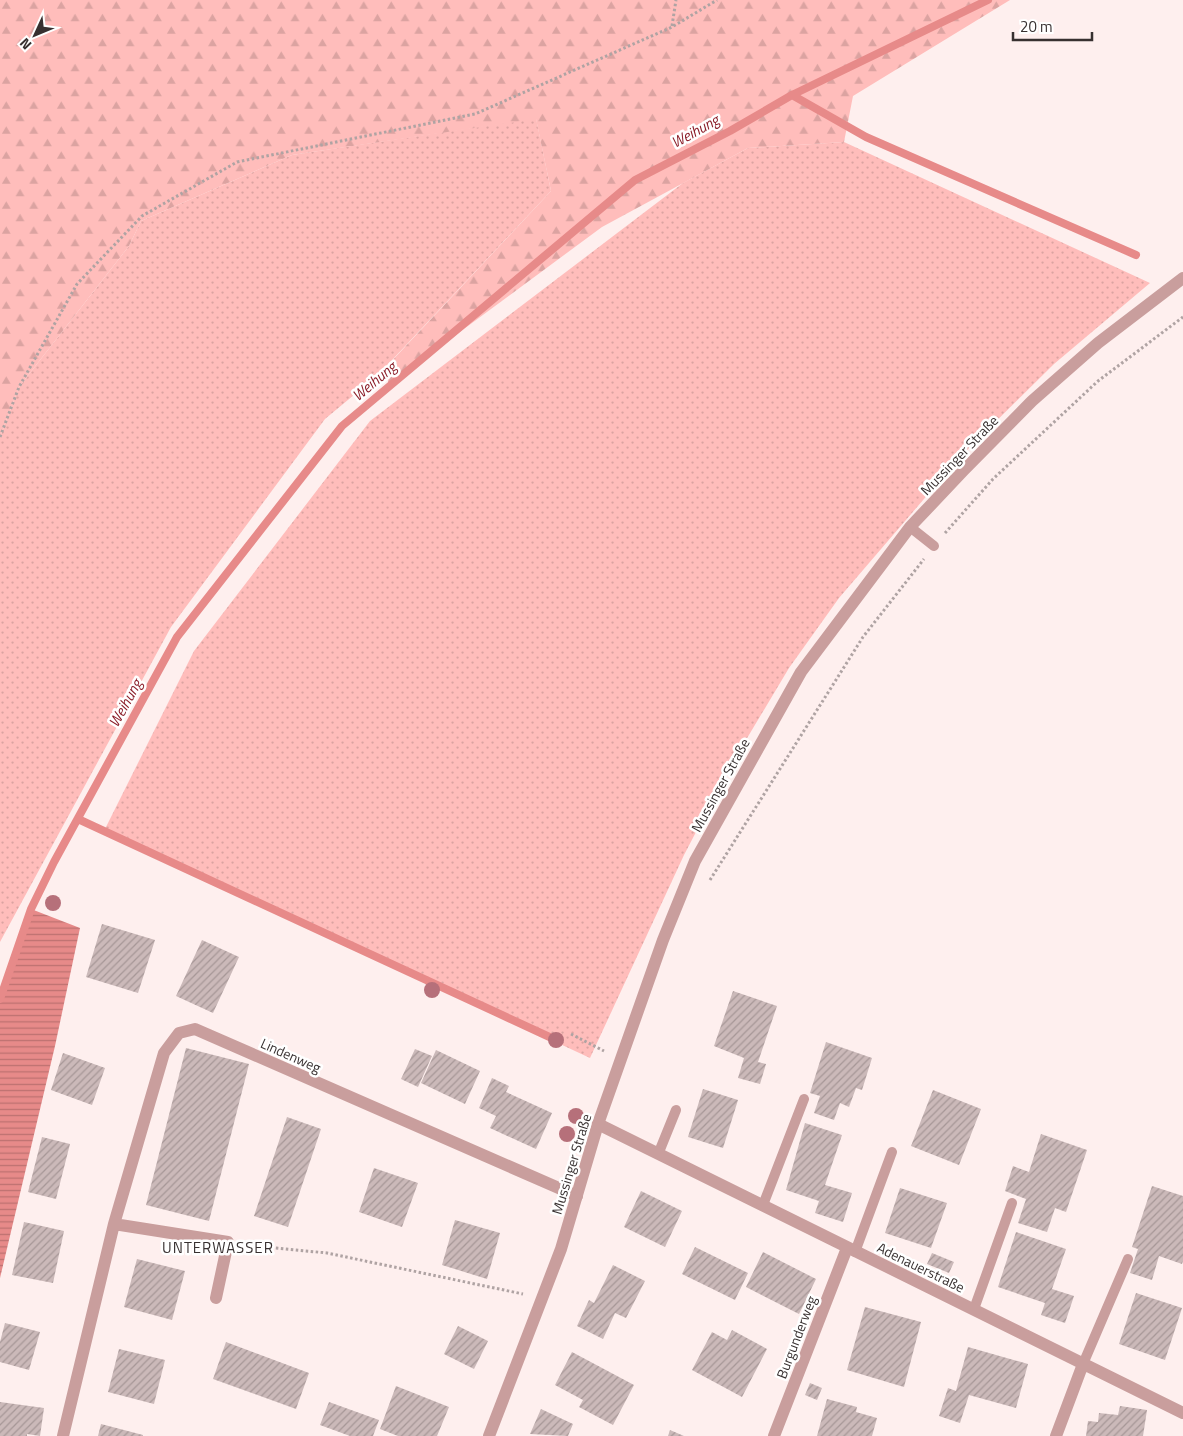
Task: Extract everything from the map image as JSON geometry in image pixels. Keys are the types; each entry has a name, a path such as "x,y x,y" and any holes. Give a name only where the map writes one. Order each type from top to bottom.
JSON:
{"street":[{"name":"Mussinger Straße","path":"489,1436 543,1300 578,1196 598,1124 620,1059 663,940 695,861 801,672 910,527 1032,401 1098,343 1183,278"},
{"name":"Lindenweg","path":"63,1436 114,1224 164,1053 179,1033 195,1029 578,1196"},
{"name":"Adenauerstraße","path":"598,1124 659,1152 851,1250 1183,1413"},
{"path":"114,1224 228,1242 216,1298"},
{"name":"Burgunderweg","path":"774,1436 851,1250"},
{"path":"1056,1436 1083,1364"}],"lane":[{"path":"910,527 934,546"},
{"path":"763,1205 804,1099"},
{"path":"659,1152 676,1110"},
{"name":"Adenauerstraße","path":"851,1250 892,1152"},
{"name":"Adenauerstraße","path":"974,1309 1012,1203"},
{"path":"1083,1364 1128,1259"}],"path":[{"path":"672,27 676,0"},
{"path":"0,437 19,387 77,284 142,216 237,162 475,114 672,27 717,0"},
{"path":"705,888 863,637 934,546 993,479 1098,381 1183,317"},
{"path":"571,1034 620,1059"},
{"path":"228,1242 327,1253 501,1289 543,1300"}],"green space":[{"path":"0,0 1010,0 853,96 844,142 748,148 602,227 388,385 388,365 551,191 536,119 292,155 141,221 129,246 19,387 0,437"},
{"path":"536,118 551,191 378,375 325,419 171,627 0,942 0,437 19,387 129,246 141,221 292,155"},
{"path":"844,142 1150,283 1054,364 960,457 839,598 789,668 731,765 684,855 590,1058 104,831 194,651 370,421 683,183 748,148"}],"shaded area":[{"path":"31,909 80,928 55,1046 0,1278 0,999"}],"building":[{"path":"102,924 155,940 138,993 86,977"},
{"path":"202,940 239,957 213,1013 176,996"},
{"path":"733,991 777,1006 758,1062 766,1064 760,1084 738,1078 744,1058 714,1046"},
{"path":"826,1042 872,1058 862,1090 856,1088 849,1107 840,1103 834,1120 814,1113 820,1096 810,1093"},
{"path":"186,1048 249,1064 209,1221 146,1205"},
{"path":"415,1049 432,1056 418,1087 401,1079"},
{"path":"436,1050 480,1071 465,1104 421,1083"},
{"path":"63,1053 105,1068 92,1105 51,1090"},
{"path":"492,1078 509,1086 506,1092 552,1113 536,1149 490,1128 496,1116 479,1108"},
{"path":"703,1089 738,1100 723,1148 688,1137"},
{"path":"933,1090 981,1109 959,1165 911,1146"},
{"path":"287,1117 321,1129 288,1227 254,1216"},
{"path":"805,1123 842,1135 825,1185 852,1193 843,1222 815,1213 819,1201 786,1190"},
{"path":"1041,1134 1087,1150 1066,1212 1055,1208 1047,1232 1018,1223 1026,1199 1005,1191 1013,1166 1029,1172"},
{"path":"42,1137 70,1144 56,1199 28,1192"},
{"path":"374,1168 418,1183 402,1227 359,1212"},
{"path":"1152,1186 1183,1196 1183,1261 1182,1264 1159,1256 1152,1280 1130,1273 1138,1249 1132,1247"},
{"path":"900,1188 947,1203 931,1248 885,1233"},
{"path":"641,1191 682,1211 665,1247 624,1227"},
{"path":"455,1220 500,1233 487,1279 442,1265"},
{"path":"24,1222 64,1231 53,1283 12,1275"},
{"path":"1016,1232 1066,1249 1052,1289 1074,1296 1065,1323 1041,1315 1045,1303 998,1287"},
{"path":"695,1247 748,1273 735,1300 682,1274"},
{"path":"763,1252 816,1279 799,1314 746,1287"},
{"path":"932,1253 954,1262 949,1273 927,1264"},
{"path":"137,1259 185,1271 172,1320 124,1307"},
{"path":"613,1265 645,1281 626,1318 615,1313 603,1339 577,1326 589,1300 594,1303"},
{"path":"1136,1293 1182,1308 1165,1360 1119,1344"},
{"path":"865,1307 921,1322 904,1387 847,1370"},
{"path":"5,1323 40,1332 29,1370 0,1362 0,1342"},
{"path":"458,1326 488,1341 474,1369 444,1354"},
{"path":"732,1330 767,1349 742,1397 692,1370 712,1332 727,1340"},
{"path":"226,1342 309,1373 296,1409 213,1379"},
{"path":"968,1347 1028,1364 1016,1408 969,1395 960,1423 939,1416 948,1388 956,1391"},
{"path":"119,1349 165,1360 154,1404 108,1392"},
{"path":"572,1352 634,1385 613,1425 579,1407 583,1400 555,1385"},
{"path":"810,1383 822,1388 817,1400 805,1395"},
{"path":"396,1386 449,1407 437,1436 398,1436 380,1429"},
{"path":"827,1399 857,1407 856,1412 877,1418 872,1436 817,1436"},
{"path":"0,1402 44,1408 40,1436 27,1434 27,1436 0,1436"},
{"path":"329,1402 379,1420 373,1436 350,1436 320,1425"},
{"path":"1120,1406 1147,1410 1143,1436 1086,1436 1088,1421 1098,1422 1099,1413 1118,1415"},
{"path":"541,1409 573,1424 568,1436 530,1434"},
{"path":"101,1424 143,1435 143,1436 98,1436"},
{"path":"670,1430 684,1436 668,1436"}],"waterway":[{"name":"Weihung","path":"0,999 31,909 54,862 177,637 342,426 635,180 730,131 792,95 988,0"},
{"path":"792,95 866,137 1136,255"},
{"path":"78,819 556,1040"}],"district":[{"name":"UNTERWASSER","path":"218,1247"}]}
